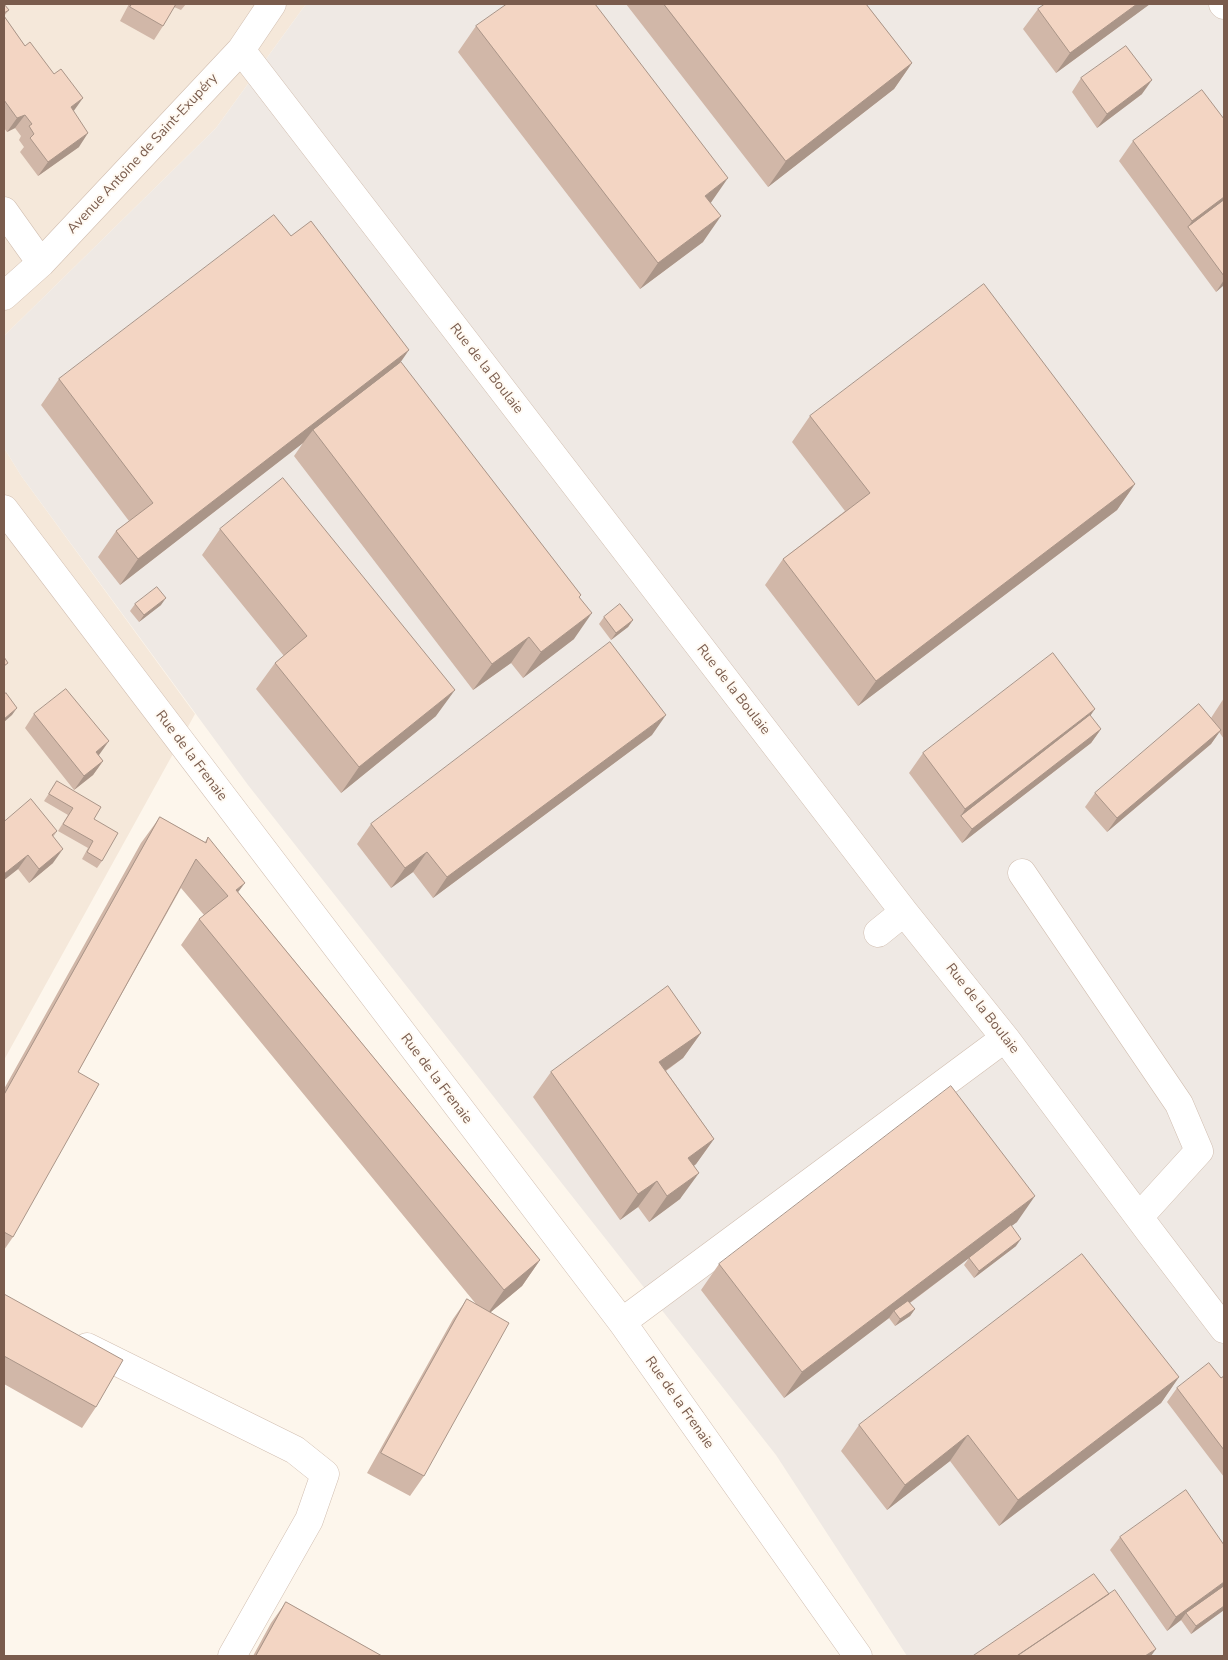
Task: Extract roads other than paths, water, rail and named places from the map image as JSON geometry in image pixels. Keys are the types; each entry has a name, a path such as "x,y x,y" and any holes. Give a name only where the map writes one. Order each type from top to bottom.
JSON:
{"street":[{"name":"Avenue Antoine de Saint-Exupéry","path":"4,296 41,263 241,50 272,4"},
{"name":"Rue de la Boulaie","path":"241,50 904,912 1006,1038 1224,1329"},
{"path":"4,211 41,263"},
{"name":"Rue de la Frenaie","path":"4,509 622,1322 858,1656"},
{"path":"1022,873 1179,1104 1199,1151 1139,1217"},
{"path":"878,933 904,912"},
{"path":"622,1322 1006,1038"},
{"path":"62,1334 112,1361 295,1450 325,1474 309,1520 232,1656"}]}
